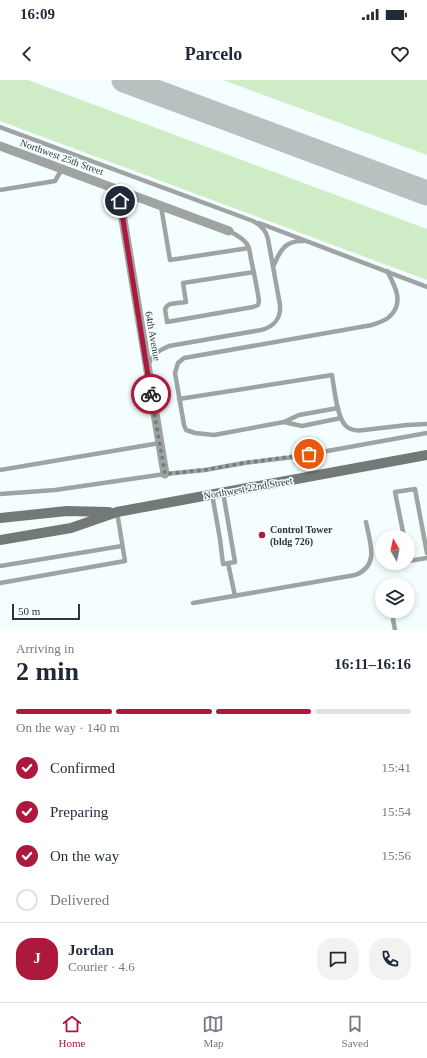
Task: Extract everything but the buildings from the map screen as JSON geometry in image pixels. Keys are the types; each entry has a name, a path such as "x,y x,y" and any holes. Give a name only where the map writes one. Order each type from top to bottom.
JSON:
{"street":[{"name":"Northwest 25th Street","path":"0,146 229,231"},
{"name":"64th Avenue","path":"120,201 165,474"},
{"name":"Northwest 22nd Street","path":"0,540 71,528 117,512 427,455"},
{"name":"Northwest 22nd Street","path":"0,518 67,511 117,512"}],"lane":[{"path":"0,127 427,286"},
{"path":"0,190 55,181 62,169"},
{"path":"160,205 170,260 249,248"},
{"path":"147,369 151,357 165,348 261,330 271,326 279,316 280,309 268,238 259,224 253,221"},
{"path":"229,231 242,239 249,248 254,272 259,301 258,306 254,308 167,322 166,306 186,302 183,283 254,272"},
{"path":"273,266 283,248 287,245 297,241 308,241"},
{"path":"338,408 299,415 284,422 214,435 195,433 186,430 184,425 175,373 178,363 184,358 372,325 389,318 396,308 398,294 387,271"},
{"path":"179,399 332,375 342,422 350,429 357,431 427,424"},
{"path":"284,422 302,426 341,418"},
{"path":"0,494 55,490 165,474 205,470 244,463 294,457 427,434"},
{"path":"0,470 160,443"},
{"path":"403,530 395,492 415,489 427,553"},
{"path":"218,493 235,562 223,564 220,538 218,493"},
{"path":"0,583 125,561 117,512"},
{"path":"193,603 355,575 362,572 368,567 371,555 366,522"},
{"path":"0,566 122,546"},
{"path":"415,560 427,558"},
{"path":"228,563 235,596"},
{"path":"393,619 395,630"}],"green space":[{"path":"0,80 28,80 427,229 427,280 0,121"},
{"path":"223,80 427,80 427,155"}],"taxiway":[{"path":"124,80 427,193"}],"way so far":[{"path":"151,394 165,474 205,470 309,454"}],"place":[{"name":"Control Tower (bldg 726)","path":"262,535"}],"route":[{"path":"120,201 151,394"}]}
